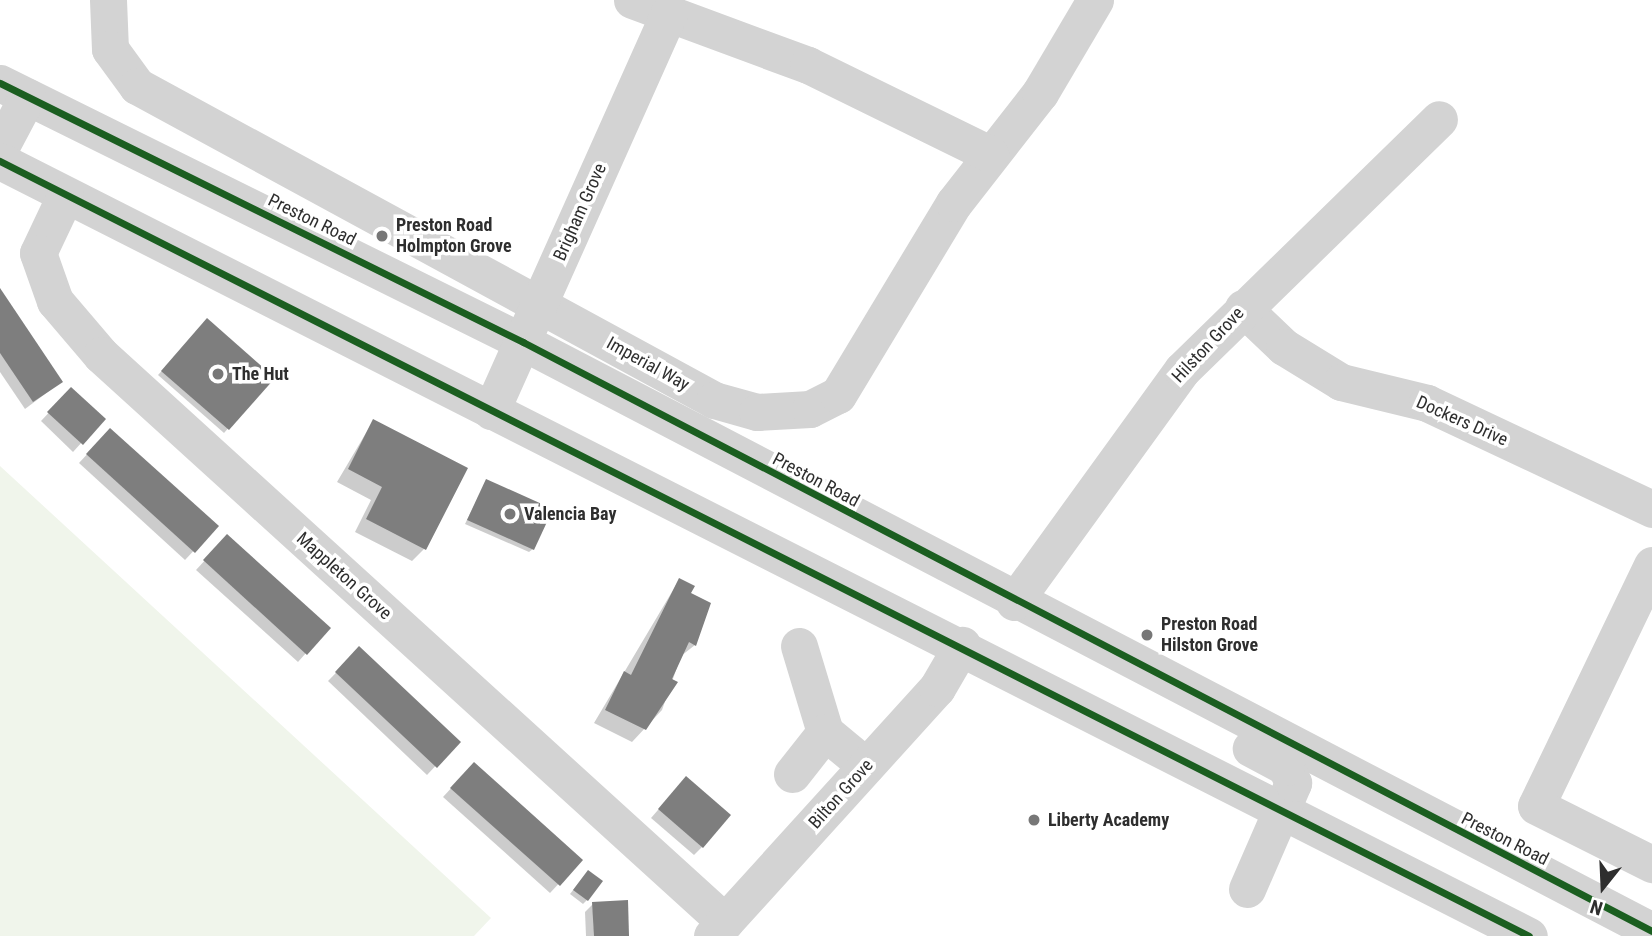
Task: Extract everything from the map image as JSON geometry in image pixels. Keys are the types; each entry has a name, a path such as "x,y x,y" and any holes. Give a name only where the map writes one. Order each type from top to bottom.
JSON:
{"street":[{"name":"Imperial Way","path":"108,0 110,49 137,86 714,400 757,412 810,410 838,395 863,361 917,261 990,154 1066,56 1095,0"},
{"path":"632,0 808,65 990,154"},
{"name":"Brigham Grove","path":"491,411 669,13"},
{"path":"0,148 13,90"},
{"name":"Preston Road","path":"13,90 523,342 1014,602 1652,931"},
{"name":"Hilston Grove","path":"1014,602 1182,369 1439,119"},
{"path":"0,161 491,411 962,645 1529,936"},
{"name":"Mappleton Grove","path":"65,196 38,253 55,301 101,355 718,929"},
{"name":"Dockers Drive","path":"1243,308 1284,347 1341,382 1427,403 1652,509"},
{"path":"1652,565 1536,806 1652,864"},
{"name":"Bilton Grove","path":"718,929 937,688 962,645"},
{"path":"799,646 825,732 866,766"},
{"path":"1139,667 1153,697 1286,767 1293,783 1285,812 1247,889"},
{"path":"792,774 825,732"}],"shaded area":[{"path":"0,466 491,918 474,936 0,936"}],"building":[{"path":"0,288 63,382 33,402 0,353"},
{"name":"The Hut","path":"207,318 275,378 229,430 161,371"},
{"path":"71,387 106,419 83,445 47,412"},
{"path":"373,419 468,468 426,550 366,519 382,487 348,469"},
{"path":"110,428 219,526 195,553 86,454"},
{"name":"Valencia Bay","path":"486,479 553,509 534,550 467,520"},
{"path":"227,534 331,628 307,655 203,560"},
{"path":"679,578 695,586 691,593 711,603 696,646 689,642 672,679 678,682 646,730 605,710 624,671 631,675"},
{"path":"359,646 461,742 437,768 335,672"},
{"path":"474,762 583,860 560,886 450,788"},
{"path":"686,776 731,815 703,848 658,809"},
{"path":"588,870 603,881 588,901 573,890"},
{"path":"628,900 629,936 594,936 592,902"}],"cycle path":[{"path":"0,83 523,342 1652,931"},
{"path":"0,161 1529,936"}],"place":[{"name":"Preston Road Holmpton Grove","path":"382,236"},
{"name":"The Hut","path":"218,374"},
{"name":"Valencia Bay","path":"510,514"},
{"name":"Preston Road Hilston Grove","path":"1147,635"},
{"name":"Liberty Academy","path":"1034,820"}]}
